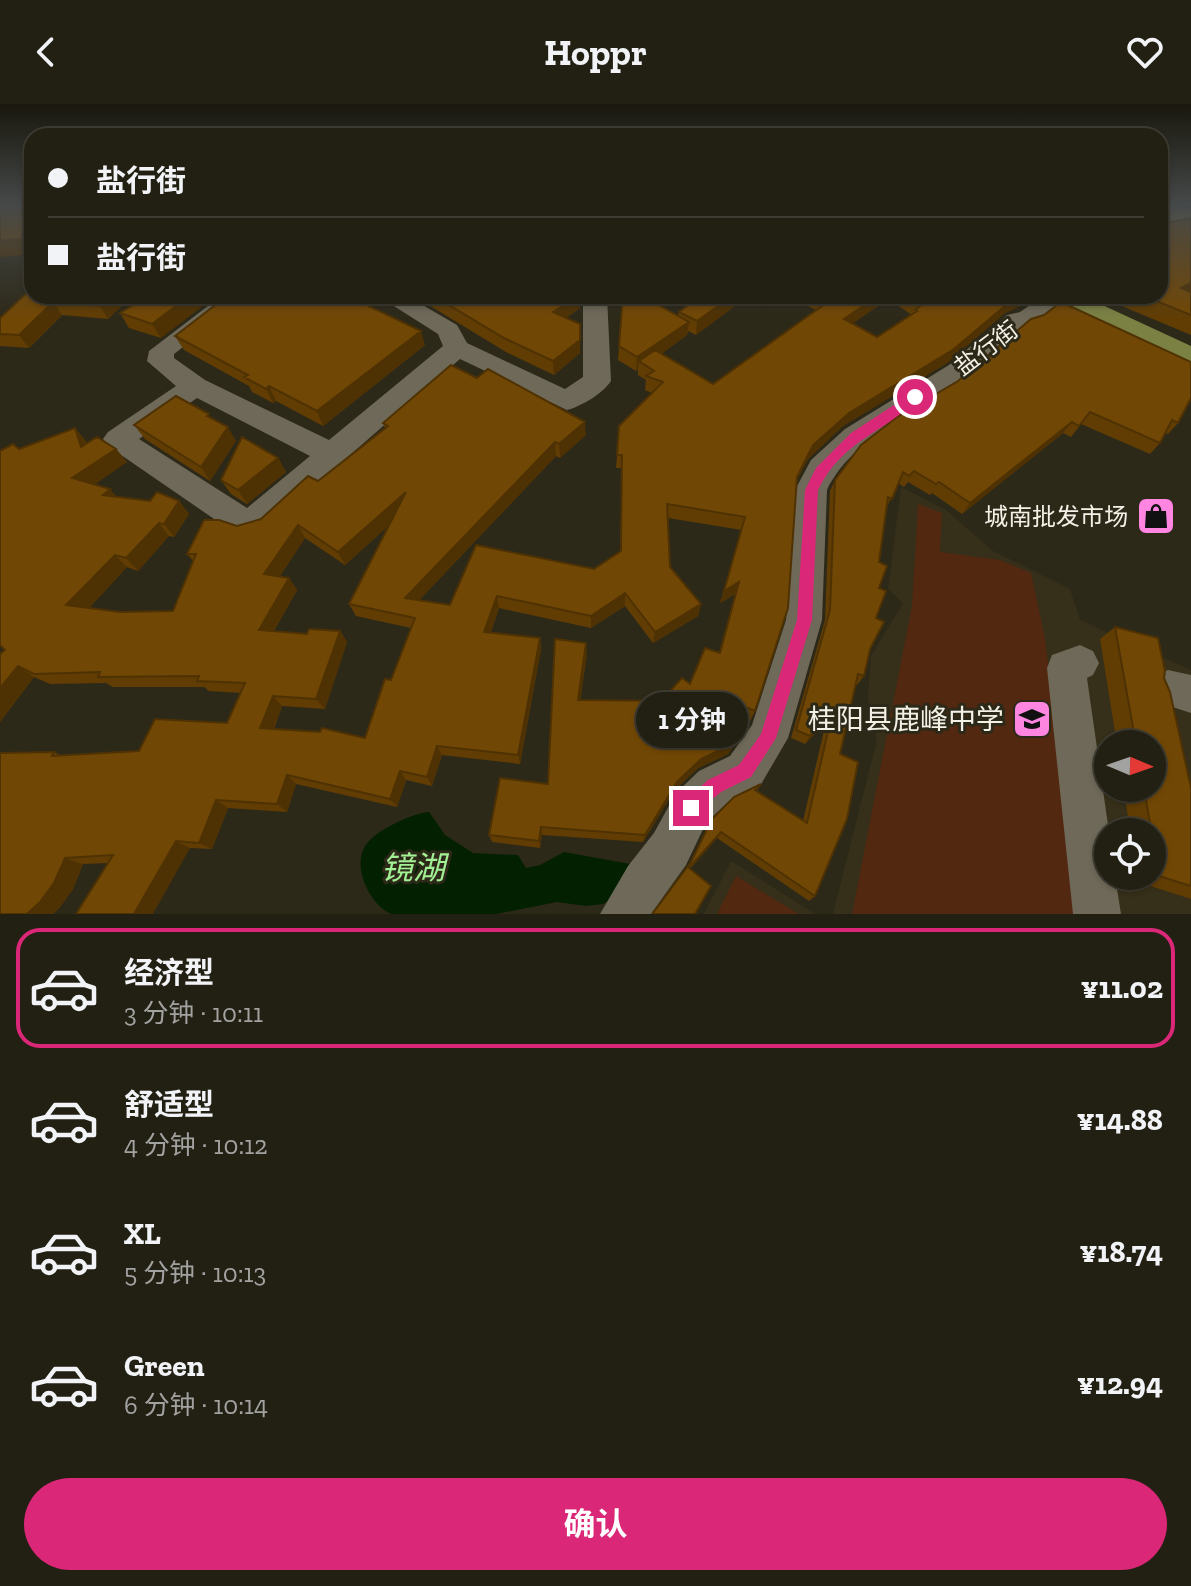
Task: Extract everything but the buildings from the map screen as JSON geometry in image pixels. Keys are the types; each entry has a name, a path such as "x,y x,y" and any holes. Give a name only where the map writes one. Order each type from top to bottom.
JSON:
{"main road":[{"path":"1076,304 1191,359"}],"lane":[{"path":"225,304 162,351 160,361 195,386 332,454"},
{"path":"404,304 448,330 457,348 567,401 597,381 595,304"},
{"name":"盐行街","path":"624,914 670,849 691,808 714,786 745,771 768,738 804,620 811,490 822,468 855,436 958,371 1016,320 1026,319 1048,304"},
{"path":"195,386 118,439 245,523 253,521 457,348"},
{"path":"1080,663 1066,668 1097,914"}],"shaded area":[{"name":"桂阳县鹿峰中学","path":"901,487 946,510 993,551 1070,589 1080,620 1191,670 1191,914 833,914 877,740 868,697 871,656 903,603 888,589"},
{"path":"918,504 942,513 940,552 1000,560 1031,573 1045,638 1077,914 852,914 912,606"},
{"path":"731,861 815,914 704,914"},
{"path":"736,876 799,914 717,914"}],"water":[{"name":"镜湖","path":"429,812 445,835 473,853 518,855 526,868 540,865 564,852 630,864 624,893 603,904 586,906 557,902 496,914 391,914 375,900 363,880 361,858 364,848 390,826"}],"place":[{"name":"城南批发市场","path":"1156,516"},
{"name":"桂阳县鹿峰中学","path":"1032,719"}],"route":[{"path":"691,808 714,786 745,771 768,738 804,620 811,490 822,468 855,436 915,397"}]}
